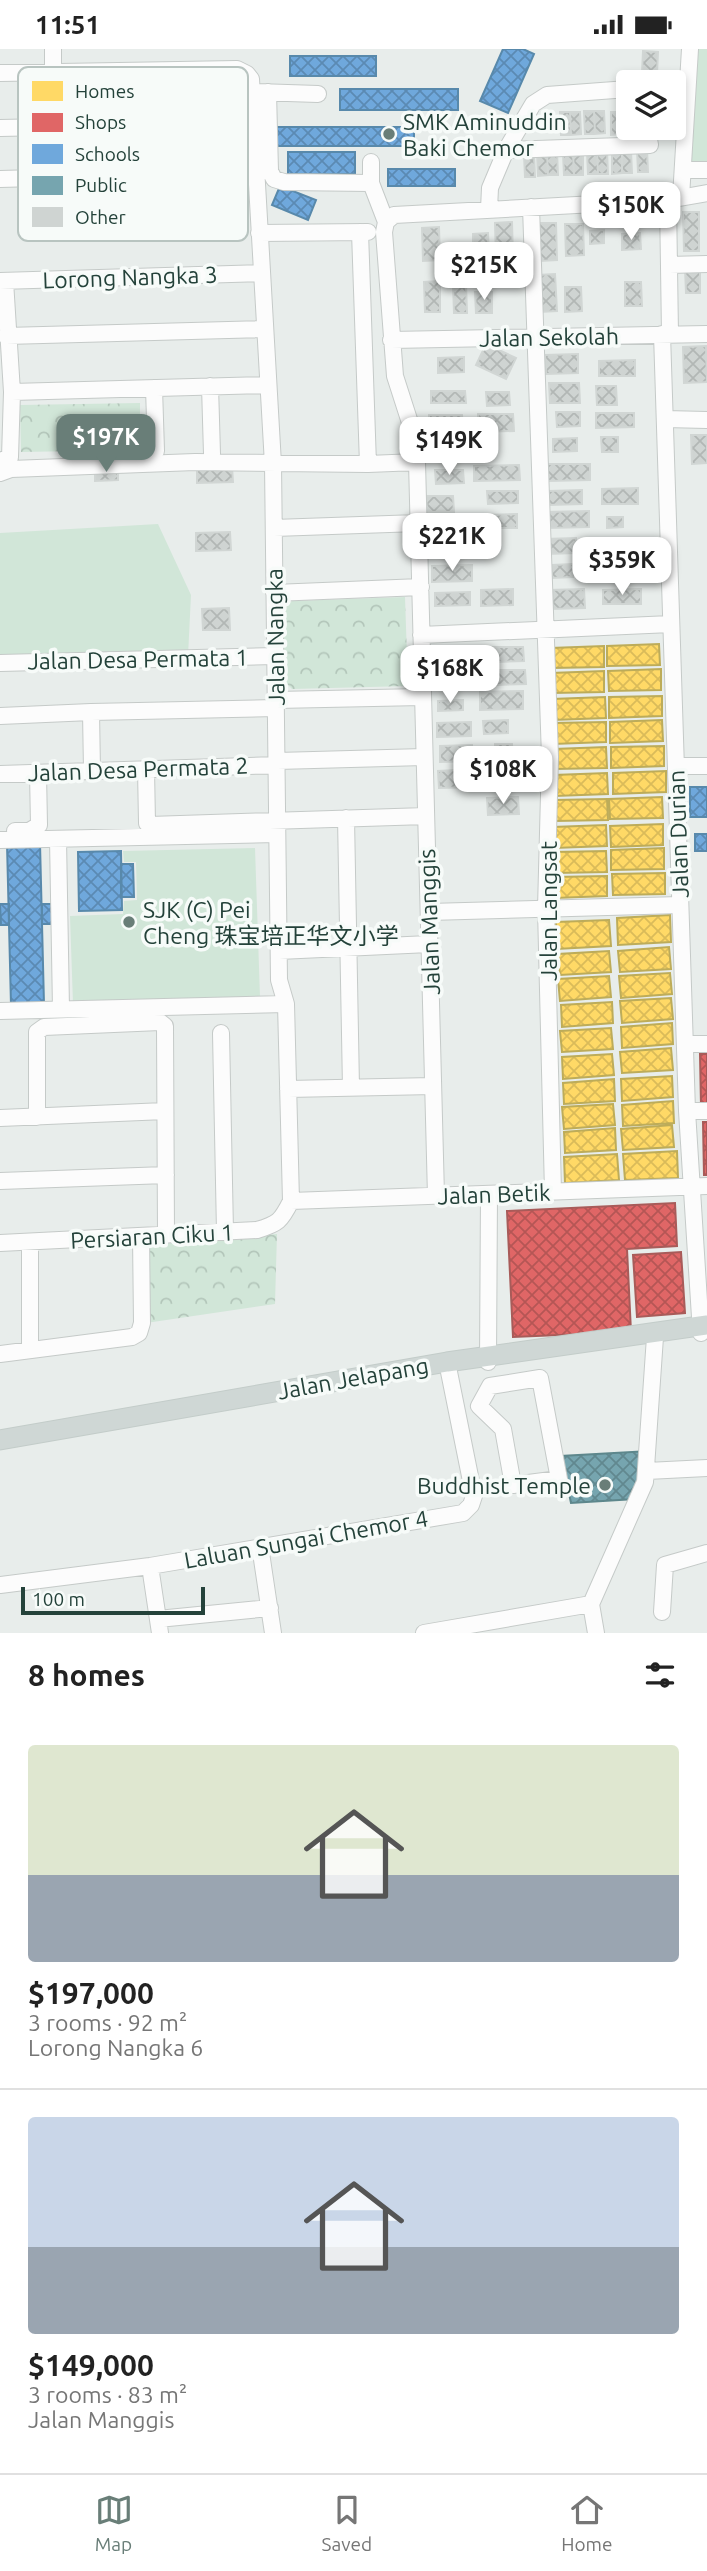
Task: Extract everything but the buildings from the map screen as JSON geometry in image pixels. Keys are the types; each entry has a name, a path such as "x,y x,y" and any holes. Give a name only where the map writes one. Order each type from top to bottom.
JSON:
{"main road":[{"name":"Jalan Jelapang","path":"492,1358 704,1329"},
{"name":"Jalan Jelapang","path":"0,1440 492,1358 704,1329"},
{"name":"Jalan Jelapang","path":"0,1447 448,1365"}],"street":[{"path":"53,49 53,67"},
{"name":"Jalan Durian","path":"690,49 683,170 675,199 669,265 665,419 687,1111 698,1187 704,1329"},
{"path":"0,73 18,73"},
{"name":"Jalan Nangka","path":"248,74 251,79 273,464 279,981 286,1004 290,1201"},
{"path":"489,209 490,188 506,150 533,104 547,95 616,90"},
{"path":"251,92 318,94"},
{"path":"268,92 270,171 274,179 284,182 371,183 371,162"},
{"path":"0,128 18,128"},
{"path":"506,150 650,145 649,140"},
{"path":"683,170 707,170"},
{"path":"248,172 255,172"},
{"path":"0,179 18,179"},
{"name":"Jalan Manggis","path":"371,183 385,227 395,376 413,432 417,462 436,1196"},
{"path":"259,233 360,232 385,227 394,215 675,199 707,193"},
{"name":"Jalan Langsat","path":"531,207 550,757 546,909 553,1192"},
{"path":"360,232 368,464"},
{"path":"669,265 707,264"},
{"name":"Lorong Nangka 3","path":"2,281 261,273"},
{"path":"2,281 12,392 5,459"},
{"path":"6,335 265,329"},
{"name":"Jalan Sekolah","path":"391,340 707,334"},
{"path":"12,392 268,385"},
{"path":"210,386 212,454"},
{"path":"154,388 156,451"},
{"path":"665,419 707,420"},
{"path":"0,473 10,470 195,462 417,462"},
{"path":"274,528 418,523"},
{"path":"274,593 421,587"},
{"path":"421,635 671,624"},
{"name":"Jalan Desa Permata 1","path":"0,663 275,656"},
{"path":"0,716 422,697"},
{"path":"91,712 92,770"},
{"name":"Jalan Desa Permata 2","path":"0,774 424,757"},
{"path":"676,767 707,766"},
{"path":"146,769 147,823 150,825 277,827"},
{"path":"0,831 29,831 39,825 38,773"},
{"path":"0,840 277,827 346,818 426,816"},
{"path":"346,818 351,1088"},
{"path":"58,839 61,1009"},
{"path":"429,912 680,905"},
{"path":"279,951 429,944"},
{"path":"0,1011 286,1004"},
{"path":"37,1117 37,1032 44,1027 160,1023 165,1026 166,1235"},
{"path":"221,1034 225,1232"},
{"path":"685,1044 707,1044"},
{"path":"288,1089 433,1086"},
{"path":"0,1118 165,1111"},
{"path":"687,1111 707,1111"},
{"path":"0,1181 166,1175"},
{"name":"Jalan Betik","path":"290,1201 698,1187"},
{"path":"489,1194 492,1358 498,1384"},
{"name":"Persiaran Ciku 1","path":"0,1243 257,1230 274,1225 282,1218 290,1201"},
{"path":"0,1354 132,1337 139,1333 142,1323 141,1236"},
{"path":"30,1242 30,1350"},
{"path":"596,1633 591,1604 645,1482 645,1447 655,1337"},
{"name":"Laluan Sungai Chemor 4","path":"0,1585 150,1566 463,1513 471,1505 474,1496 448,1365"},
{"path":"540,1378 559,1479 513,1485 503,1429 479,1406 489,1386 498,1384 540,1378"},
{"path":"647,1471 707,1468"},
{"path":"261,1546 273,1633"},
{"path":"662,1612 665,1565 707,1553"},
{"path":"150,1566 159,1626 270,1608"},
{"path":"424,1633 591,1604"}],"green space":[{"path":"683,49 707,49 707,176 677,174 679,140 686,140 686,70 682,70"},
{"path":"140,403 140,450 21,452 20,405"},
{"path":"158,524 191,595 188,656 0,663 0,533"},
{"path":"405,597 408,686 292,689 284,681 283,608 292,601"},
{"path":"255,848 260,997 73,1004 70,916 123,914 124,901 137,900 136,862 124,862 123,851"},
{"path":"277,1234 275,1304 146,1323 149,1245"}],"place":[{"name":"SMK Aminuddin Baki Chemor","path":"389,134"},
{"name":"SJK (C) Pei Cheng 珠宝培正华文小学","path":"129,922"},
{"name":"Buddhist Temple","path":"605,1485"}]}
